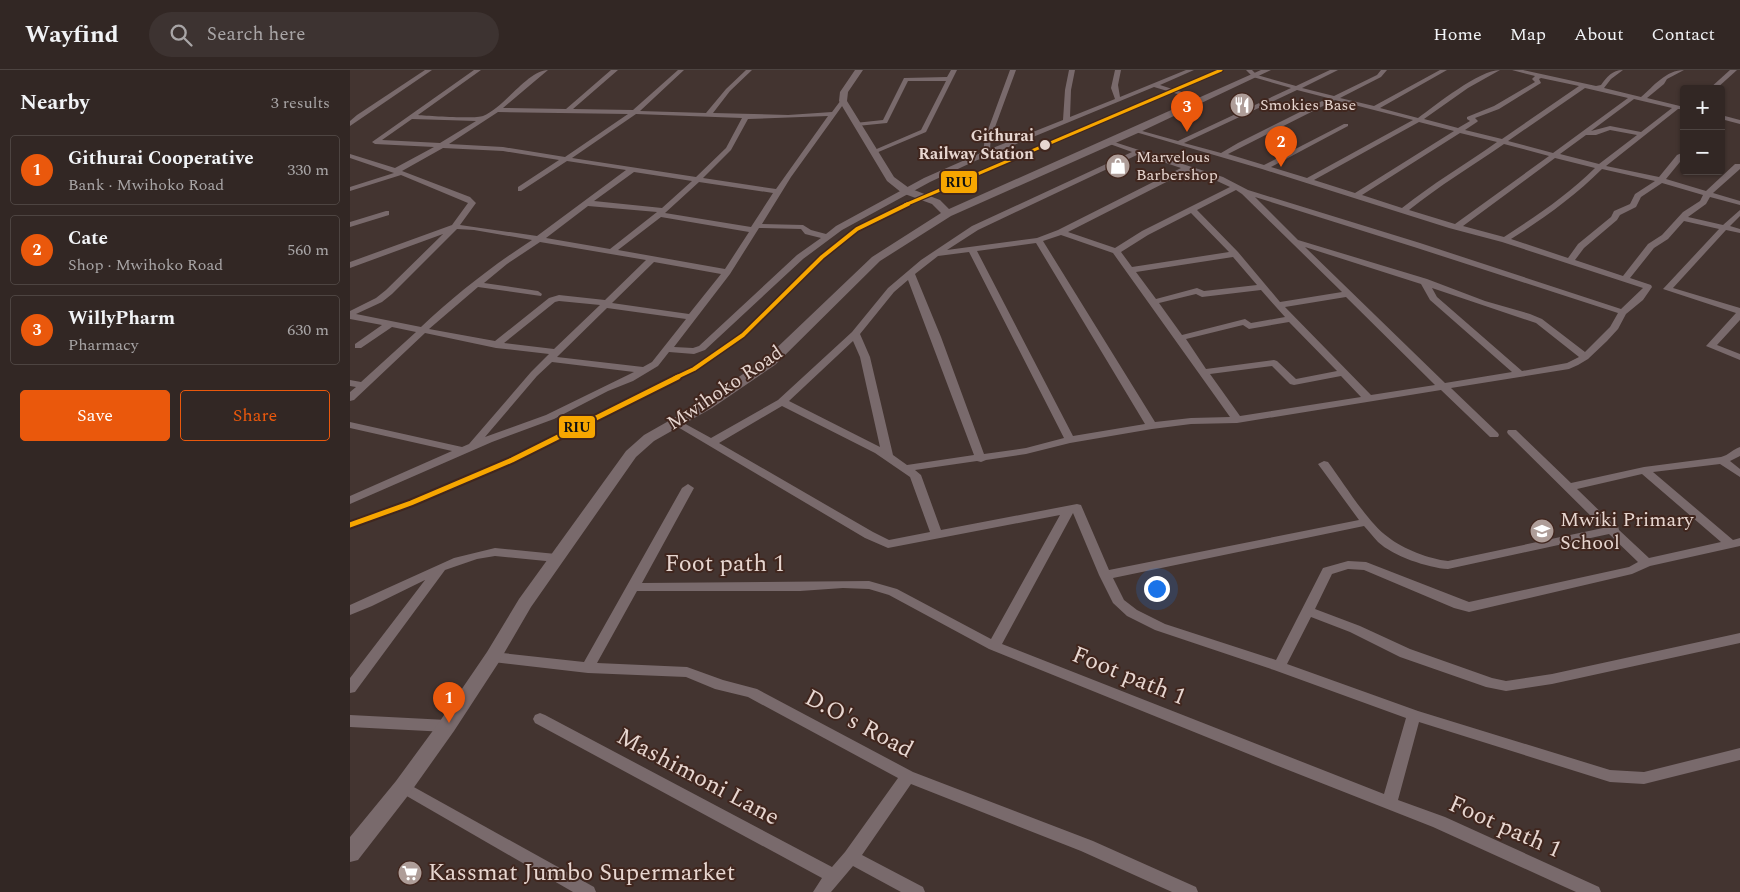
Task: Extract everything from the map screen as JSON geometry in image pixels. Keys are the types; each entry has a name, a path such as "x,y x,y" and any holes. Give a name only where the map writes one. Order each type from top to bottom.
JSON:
{"street":[{"path":"350,124 373,106 409,85 429,70"},
{"path":"478,70 375,142 503,149 778,192"},
{"path":"350,189 398,172 441,146 497,110 545,70"},
{"path":"566,112 615,70"},
{"path":"521,189 634,112 681,70"},
{"path":"707,116 728,90 749,70"},
{"path":"350,500 468,449 550,417 604,389 629,380 655,364 726,272 778,192 842,101 844,92 859,70"},
{"path":"857,124 885,122 906,79 909,79 914,70"},
{"path":"874,152 924,131 954,70"},
{"path":"986,152 988,138 1013,70"},
{"path":"1066,121 1068,90 1072,70"},
{"path":"1118,70 1114,93 1118,99"},
{"path":"667,349 694,351 702,348 800,256 827,237 927,180 986,152 1190,70"},
{"name":"Mwihoko Road","path":"350,853 403,787 447,726 493,657 525,603 630,454 649,438 707,405 770,362 876,259 947,214 1203,100 1252,73 1267,70"},
{"path":"1178,143 1336,70"},
{"path":"1222,155 1240,144 1379,76 1384,70"},
{"path":"1375,108 1444,70"},
{"path":"1307,181 1420,119 1466,87 1497,70"},
{"path":"1515,70 1558,78 1585,86 1680,107"},
{"path":"1597,88 1603,87 1620,70"},
{"path":"1666,70 1679,71"},
{"path":"1716,85 1731,70 1740,72"},
{"path":"1642,99 1662,83 1665,78 1679,71"},
{"path":"1252,73 1296,88 1600,167 1661,180 1740,203"},
{"path":"1558,78 1565,74"},
{"path":"1356,196 1418,155 1475,121 1469,118 1481,115 1523,93 1539,82 1535,80 1540,76"},
{"path":"909,79 950,79"},
{"path":"1154,85 1203,100"},
{"path":"1404,211 1430,189 1455,175 1585,86"},
{"path":"1457,227 1557,155 1634,96"},
{"path":"842,101 895,185 906,192 936,202 947,214"},
{"path":"1505,240 1534,221 1584,183 1600,167 1680,107"},
{"path":"497,110 634,112 746,117 800,117 832,114"},
{"path":"1737,121 1735,115 1740,112"},
{"path":"410,117 483,119"},
{"path":"611,252 661,212 729,149 746,117"},
{"path":"1265,167 1346,125"},
{"path":"1584,133 1596,134 1610,128 1644,134"},
{"path":"906,468 981,459 1026,451 1070,440 1152,426 1190,421 1237,420 1568,366 1585,357 1613,328 1623,312 1648,287 1505,240 1404,211 1265,167 1135,131"},
{"path":"1109,142 1220,179 1245,192 1417,245 1623,312"},
{"path":"711,443 782,402 855,334 891,290 935,255 975,228 1138,152"},
{"path":"1570,261 1581,246 1614,218 1617,213 1633,205 1638,196 1661,180 1680,156"},
{"path":"350,315 379,300 455,227 472,203 398,172 351,157"},
{"path":"1624,279 1651,246 1665,238 1686,214 1703,202 1707,194 1738,166 1740,167"},
{"path":"935,255 1038,240 1061,232 1187,168"},
{"path":"350,398 422,329 476,284 631,170"},
{"path":"1116,251 1145,233 1236,187"},
{"path":"1245,192 1494,435"},
{"path":"585,203 661,212 755,228 802,227 808,232 827,237"},
{"path":"1192,209 1235,254 1278,305 1368,398"},
{"path":"1740,212 1699,252 1667,289 1740,313 1711,346 1740,357"},
{"path":"350,225 386,213"},
{"path":"1683,218 1740,231"},
{"path":"350,265 455,227 474,228 726,272"},
{"path":"1061,232 1116,251 1237,420"},
{"path":"1038,240 1152,426"},
{"path":"1297,242 1424,281 1539,321 1585,357"},
{"path":"972,250 1070,440"},
{"path":"1131,270 1235,254"},
{"path":"468,449 534,374 652,258"},
{"path":"910,273 981,459"},
{"path":"1424,281 1433,298 1518,373"},
{"path":"476,284 538,294"},
{"path":"1154,302 1180,296 1181,293 1197,291 1202,294 1264,287"},
{"path":"1278,305 1348,294"},
{"path":"496,345 552,300 559,298 692,317"},
{"path":"350,315 496,345 645,370"},
{"path":"1180,338 1245,322 1249,326 1292,319"},
{"path":"358,346 392,323"},
{"path":"855,334 865,357 888,457"},
{"path":"1204,372 1274,362 1294,382 1343,372"},
{"path":"350,383 363,386"},
{"path":"782,402 888,457 916,475 937,535"},
{"path":"676,423 888,544 1077,508 1119,603 1146,621 1279,666 1414,715 1610,776 1622,778 1654,776 1740,754"},
{"path":"350,426 468,449"},
{"path":"1512,432 1614,529 1646,563"},
{"path":"1571,487 1644,470 1734,456 1740,474"},
{"path":"1324,464 1367,522 1383,540 1434,564 1448,565 1614,529"},
{"path":"1644,470 1736,543"},
{"path":"588,668 688,488"},
{"path":"994,646 1069,510"},
{"path":"1105,575 1367,522"},
{"path":"1279,666 1327,571 1348,565 1366,566 1459,606 1469,607 1632,570 1646,563 1736,543"},
{"path":"350,610 440,568 476,555 496,552 556,558"},
{"path":"350,688 440,568"},
{"name":"Foot path 1","path":"632,587 869,585 893,592 994,646 1278,760 1390,802 1593,892"},
{"path":"1308,611 1355,629 1405,653 1491,683 1506,686 1552,679 1740,638"},
{"name":"D.O's Road","path":"493,657 588,668 687,672 720,685 752,694 908,776 1087,846 1190,892"},
{"path":"1390,802 1414,715"},
{"name":"Mashimoni Lane","path":"540,719 833,876"},
{"path":"350,721 447,726"},
{"path":"821,892 851,857 908,776"},
{"path":"403,787 588,892"},
{"path":"851,857 917,892"}],"transit line":[{"name":"RIU","path":"350,525 411,503 512,460 694,369 743,335 822,257 857,229 905,205 1221,70"}],"place":[{"name":"Smokies Base","path":"1242,105"},
{"name":"WillyPharm","path":"1187,132"},
{"name":"Githurai Railway Station","path":"1045,145"},
{"name":"Marvelous Barbershop","path":"1118,166"},
{"name":"Cate","path":"1281,167"},
{"name":"Mwiki Primary School","path":"1542,531"},
{"name":"Githurai Cooperative","path":"449,723"},
{"name":"Kassmat Jumbo Supermarket","path":"410,873"}]}
